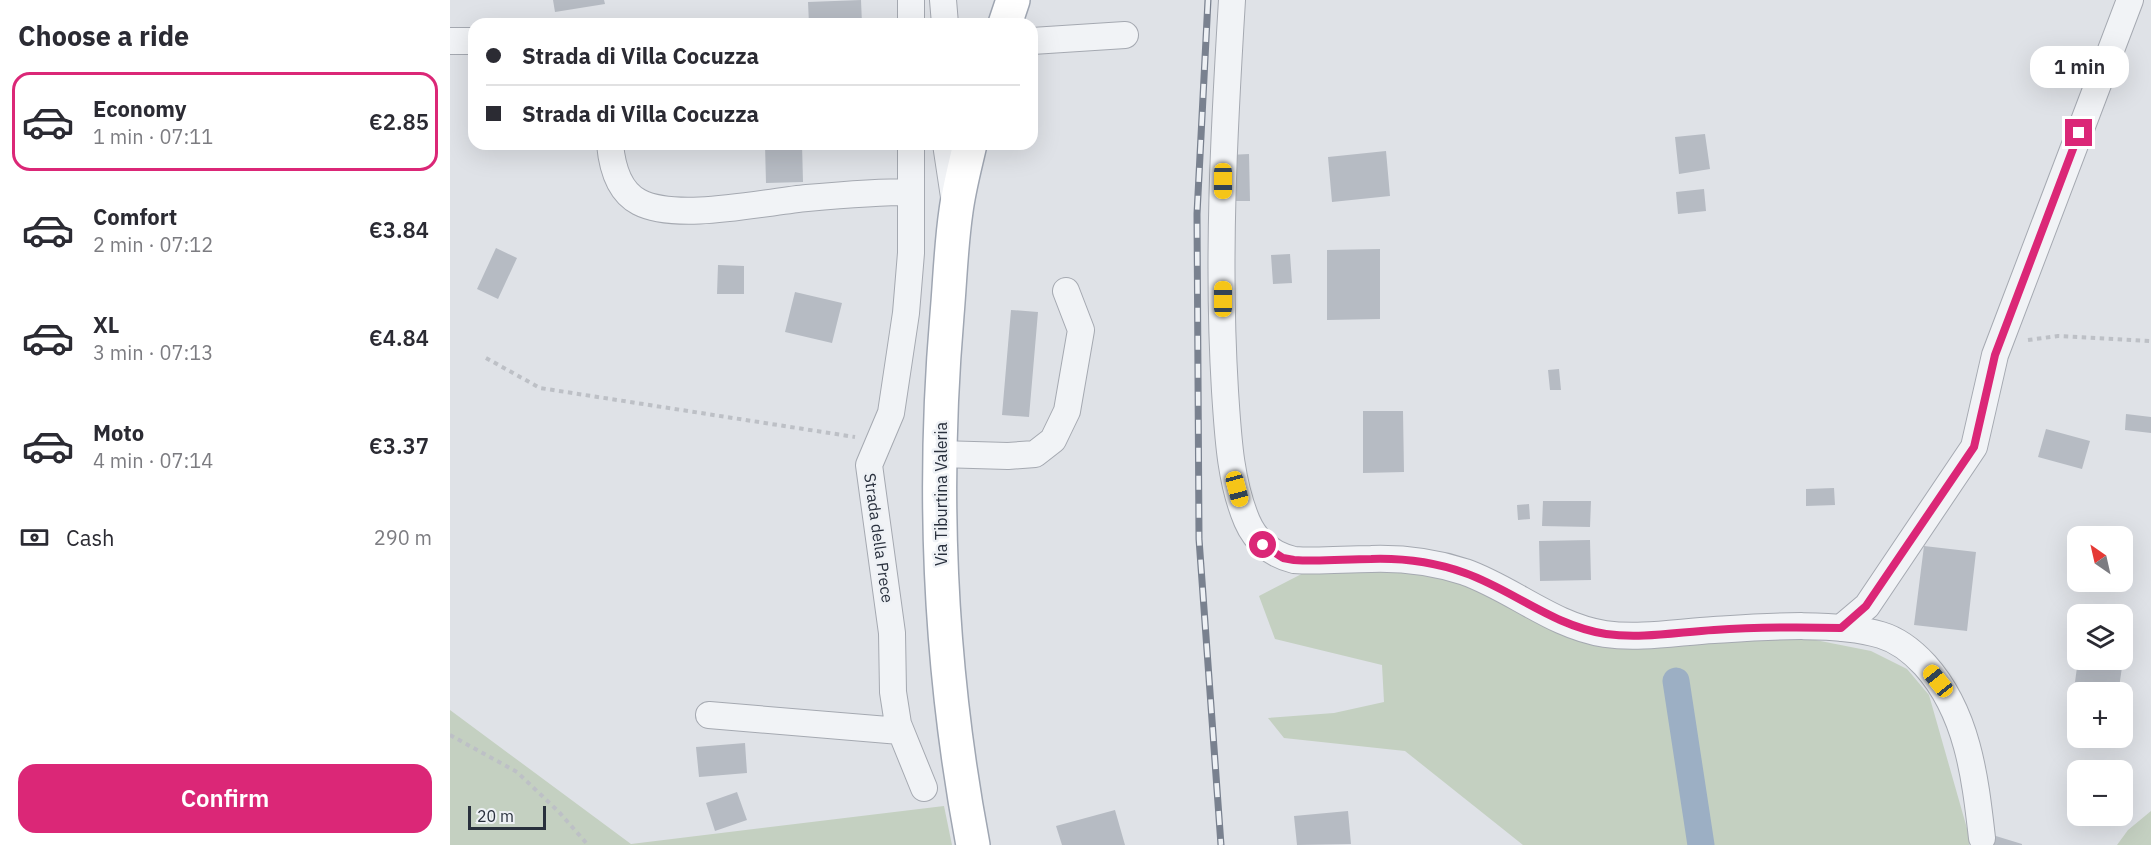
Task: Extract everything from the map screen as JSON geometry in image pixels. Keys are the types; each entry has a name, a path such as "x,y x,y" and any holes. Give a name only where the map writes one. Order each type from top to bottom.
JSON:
{"main road":[{"path":"1007,18 1013,0"},
{"name":"Via Tiburtina Valeria","path":"967,843 947,654 940,540 939,454 943,362 956,211 969,150"}],"street":[{"path":"911,0 911,18"},
{"path":"943,0 944,18"},
{"path":"1232,0 1223,181 1222,346 1233,469 1247,522 1263,545 1283,558 1294,560 1424,561 1480,579 1556,619 1579,628 1606,634 1630,635 1770,627 1841,628 1893,639 1915,655 1938,681 1953,707 1967,746 1975,782 1982,838"},
{"path":"1841,628 1866,606 1974,447 1995,355 2130,0"},
{"path":"1038,41 1125,35"},
{"path":"450,41 468,41"},
{"path":"611,150 614,168 624,189 637,201 656,208 691,210 806,198 911,192"},
{"name":"Strada della Prece","path":"911,150 911,253 906,313 891,413 869,465 892,633 893,692 900,731 924,788"},
{"path":"947,150 956,211"},
{"path":"939,454 1008,456 1035,454 1053,440 1067,411 1081,330 1066,291"},
{"path":"710,715 900,731"}],"path":[{"path":"1995,355 2014,344 2058,336 2151,341"},
{"path":"486,358 540,388 835,432 879,441"},
{"path":"450,735 517,772 559,812 588,845"}],"green space":[{"path":"1319,565 1433,572 1508,601 1566,634 1785,634 1871,651 1907,669 1929,695 1970,839 1969,845 1523,845 1405,751 1284,738 1268,718 1334,713 1384,702 1382,665 1275,639 1259,596"},
{"path":"450,710 631,844 944,806 952,845 450,845"},
{"path":"2151,811 2151,845 2117,845 2133,826"}],"building":[{"path":"553,0 604,0 605,4 555,12"},
{"path":"861,0 862,18 809,18 808,2"},
{"path":"1705,134 1710,169 1679,174 1675,137"},
{"path":"765,150 802,150 803,182 766,183"},
{"path":"1386,151 1390,196 1332,202 1328,157"},
{"path":"1249,154 1250,201 1230,201 1229,155"},
{"path":"1704,189 1706,211 1678,214 1676,192"},
{"path":"496,248 517,258 498,299 477,289"},
{"path":"1380,249 1380,319 1327,320 1327,250"},
{"path":"1290,254 1292,283 1273,284 1271,255"},
{"path":"718,265 744,266 744,294 717,294"},
{"path":"795,292 842,303 832,343 785,332"},
{"path":"1011,310 1038,312 1029,417 1002,415"},
{"path":"1559,369 1561,390 1550,390 1548,370"},
{"path":"1363,411 1403,411 1404,472 1363,473"},
{"path":"2126,414 2151,417 2151,433 2125,430"},
{"path":"2046,429 2090,441 2082,469 2038,457"},
{"path":"1834,488 1835,505 1806,506 1806,489"},
{"path":"1543,501 1591,501 1590,527 1542,526"},
{"path":"1529,504 1530,519 1518,520 1517,505"},
{"path":"1590,540 1591,580 1540,581 1539,541"},
{"path":"1924,546 1976,552 1967,631 1914,625"},
{"path":"2077,670 2122,670 2120,682 2075,682"},
{"path":"745,743 747,773 699,777 696,747"},
{"path":"737,792 747,820 715,831 706,803"},
{"path":"1115,810 1125,845 1062,845 1056,826"},
{"path":"1348,811 1351,844 1297,845 1294,816"},
{"path":"1986,833 2022,844 2022,845 1982,845"}],"waterway":[{"path":"1676,681 1701,845"}],"railway":[{"path":"1208,0 1197,214 1199,539 1221,845"}],"route":[{"path":"1263,545 1283,558 1294,560 1372,558 1424,561 1480,579 1556,619 1579,628 1606,634 1630,635 1770,627 1841,628 1866,606 1974,447 1995,355 2079,133"}]}
